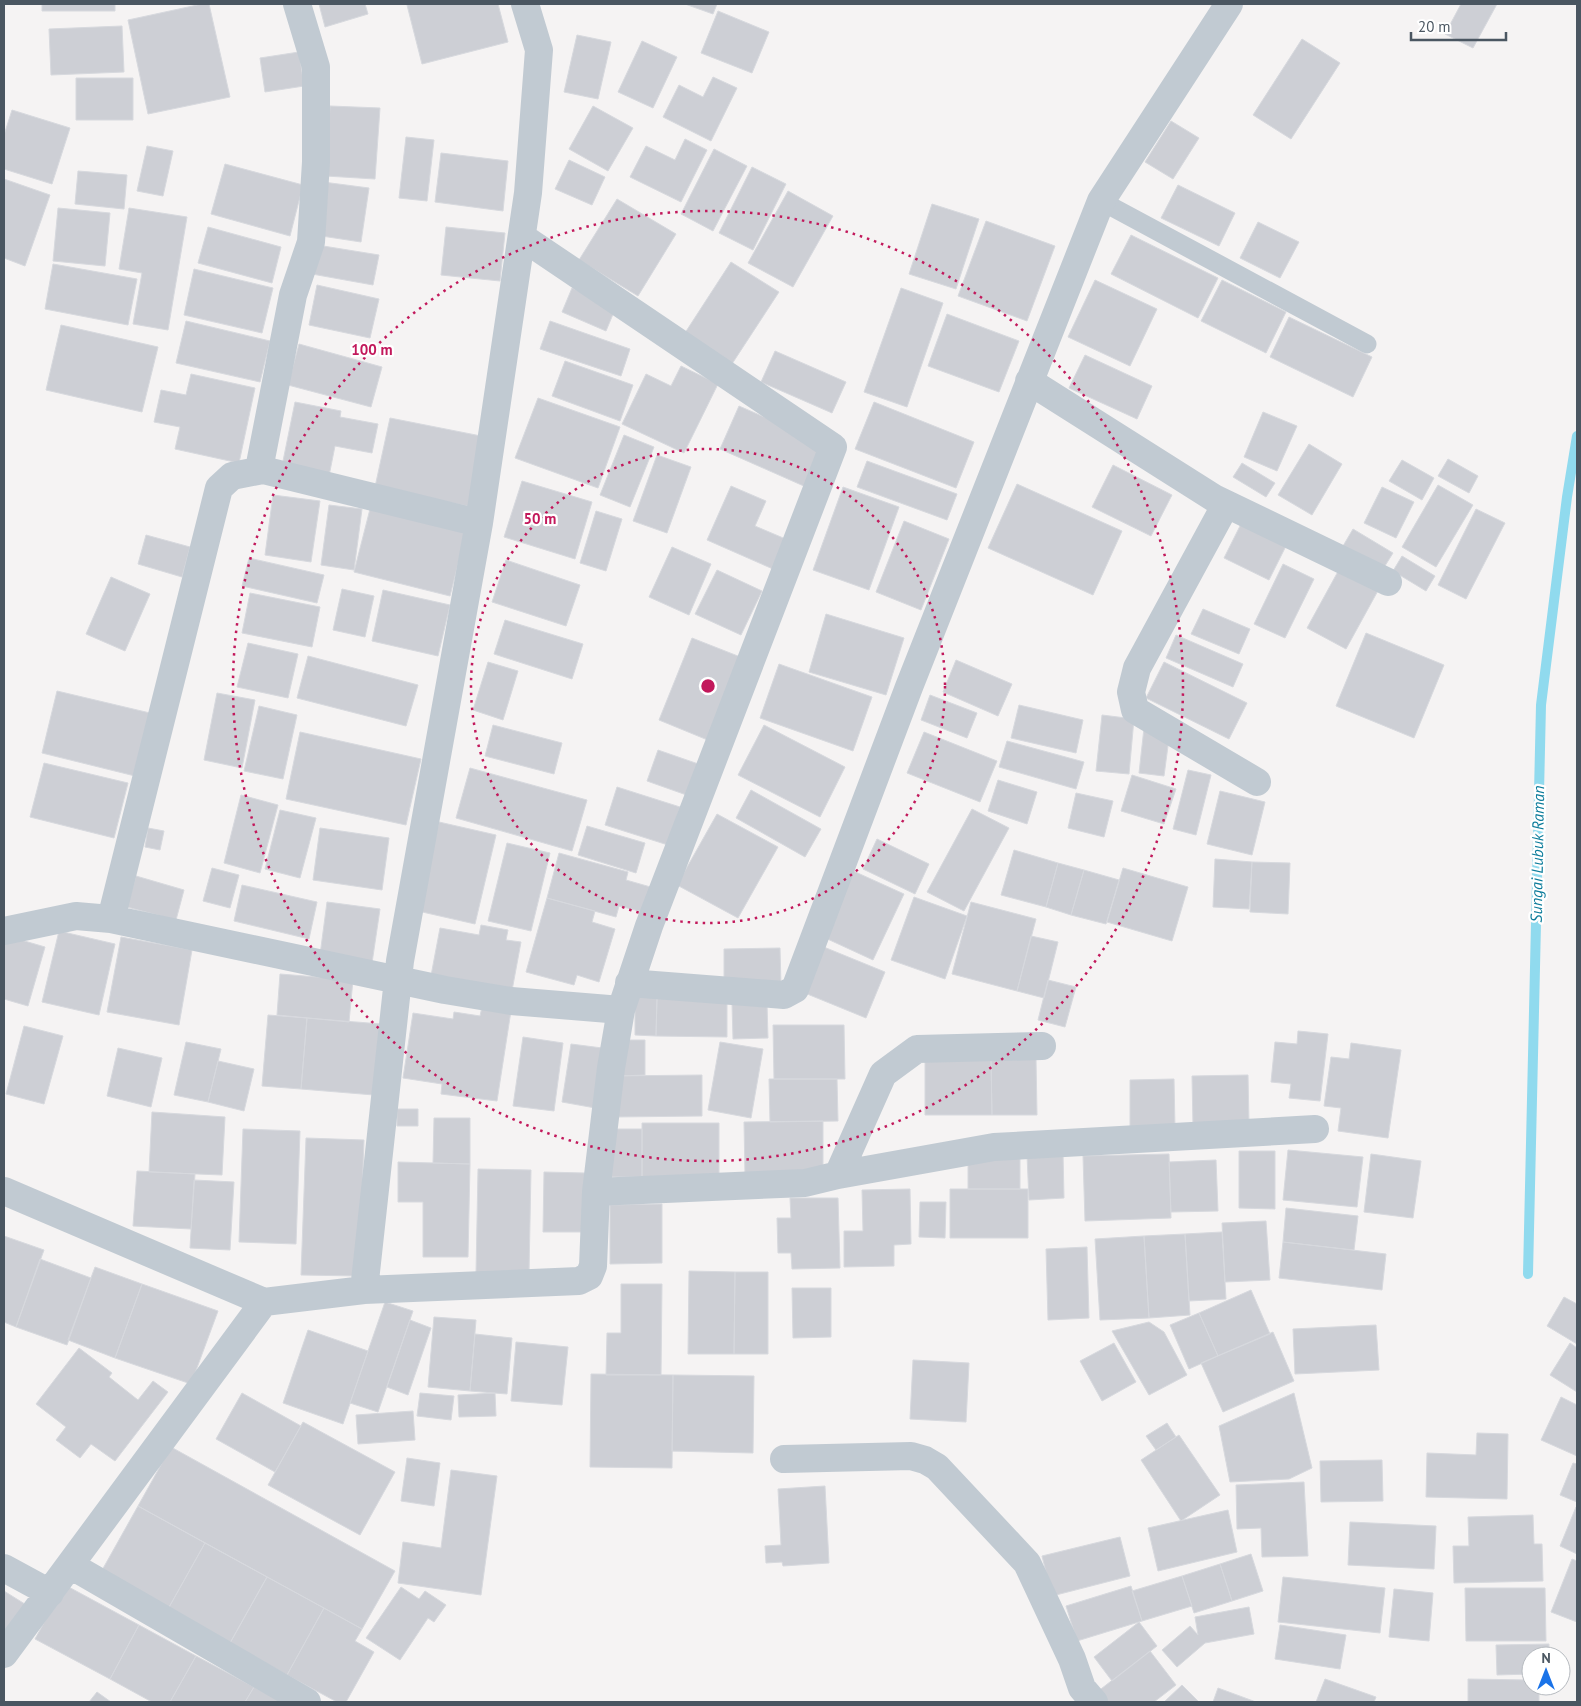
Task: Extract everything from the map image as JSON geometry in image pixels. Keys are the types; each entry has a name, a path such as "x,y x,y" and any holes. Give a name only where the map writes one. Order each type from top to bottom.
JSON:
{"street":[{"path":"263,470 260,464 293,295 311,242 316,162 316,67 297,4"},
{"path":"629,983 784,995 795,989 1029,381 1101,201 1230,4"},
{"path":"364,1290 398,980 479,524 528,193 539,50 528,12"},
{"path":"4,1190 264,1302 364,1290 579,1281 589,1276 593,1266 596,1192 611,1068 629,983 833,447 522,237"},
{"path":"1029,381 1226,504 1388,582"},
{"path":"111,919 219,488 232,476 263,470 479,524"},
{"path":"1226,504 1137,668 1131,692 1135,710 1257,782"},
{"path":"4,931 76,916 111,919 398,980 510,1001 622,1010"},
{"path":"838,1175 884,1074 917,1049 1042,1046"},
{"path":"596,1192 805,1183 838,1175 994,1147 1315,1129"},
{"path":"4,1654 264,1302"},
{"path":"784,1459 911,1456 925,1460 937,1467 1027,1563 1072,1659 1082,1688 1094,1702"},
{"path":"70,1565 307,1702"},
{"path":"4,1568 50,1593"}],"lane":[{"path":"1101,201 1367,344"}],"building":[{"path":"42,4 115,4 115,11 42,11"},
{"path":"209,4 230,97 148,114 128,20"},
{"path":"319,4 365,4 368,14 325,27"},
{"path":"498,4 508,42 422,64 407,5"},
{"path":"685,4 717,4 713,14"},
{"path":"1461,4 1497,4 1473,48 1445,34"},
{"path":"718,11 769,32 752,73 701,53"},
{"path":"122,26 124,72 51,75 49,29"},
{"path":"577,35 611,42 598,99 564,92"},
{"path":"1302,39 1340,63 1291,139 1253,115"},
{"path":"642,41 677,57 653,108 618,92"},
{"path":"299,52 304,86 265,92 260,58"},
{"path":"713,77 737,88 711,141 663,117 679,85 703,97"},
{"path":"76,78 133,78 133,120 76,120"},
{"path":"330,106 380,108 375,179 326,176"},
{"path":"593,106 633,128 608,171 569,149"},
{"path":"12,110 70,128 52,184 4,169 4,135"},
{"path":"1171,121 1199,138 1173,179 1145,162"},
{"path":"406,137 434,140 427,201 399,198"},
{"path":"685,139 707,150 681,202 630,177 646,146 675,160"},
{"path":"147,146 173,151 163,196 137,191"},
{"path":"714,149 747,166 713,231 681,214"},
{"path":"441,153 508,161 503,211 435,202"},
{"path":"569,160 605,177 592,205 555,189"},
{"path":"225,164 303,185 290,236 211,214"},
{"path":"752,167 786,184 753,250 719,233"},
{"path":"78,171 127,175 124,209 75,204"},
{"path":"4,179 50,195 25,266 4,258"},
{"path":"323,182 369,188 361,242 315,235"},
{"path":"1178,185 1235,213 1219,246 1161,218"},
{"path":"788,191 833,216 793,287 748,263"},
{"path":"617,199 676,234 638,296 579,260"},
{"path":"932,204 979,219 956,289 909,274"},
{"path":"58,208 110,213 105,266 53,261"},
{"path":"129,208 187,217 168,330 133,324 142,273 119,269"},
{"path":"986,221 1055,246 1027,321 958,296"},
{"path":"1258,222 1299,242 1280,278 1240,258"},
{"path":"208,227 281,247 272,283 198,263"},
{"path":"446,227 505,233 500,281 441,275"},
{"path":"1131,235 1218,278 1198,318 1111,274"},
{"path":"317,245 379,255 373,285 312,274"},
{"path":"731,262 779,292 730,367 683,336"},
{"path":"53,264 137,279 128,325 45,309"},
{"path":"194,269 273,288 262,333 184,315"},
{"path":"1095,280 1157,309 1130,366 1068,337"},
{"path":"1222,280 1286,312 1266,353 1201,321"},
{"path":"317,285 379,299 370,338 309,325"},
{"path":"572,288 616,307 606,331 562,312"},
{"path":"901,288 943,303 907,407 864,392"},
{"path":"947,314 1019,341 999,392 928,366"},
{"path":"1289,317 1372,357 1353,397 1270,357"},
{"path":"186,321 270,341 260,382 176,363"},
{"path":"550,321 630,349 621,376 540,349"},
{"path":"61,325 158,347 142,412 46,390"},
{"path":"299,344 382,367 371,407 288,385"},
{"path":"775,351 846,382 832,413 761,382"},
{"path":"1085,355 1152,386 1137,419 1069,388"},
{"path":"565,361 633,385 620,421 552,396"},
{"path":"681,366 718,384 684,453 622,424 646,374 671,386"},
{"path":"191,374 255,388 239,463 175,449 180,427 154,422 161,390 186,395"},
{"path":"538,398 620,427 598,488 515,458"},
{"path":"295,402 341,411 340,417 378,424 372,453 335,446 329,476 282,466"},
{"path":"874,402 974,442 956,488 855,449"},
{"path":"739,406 826,444 806,487 720,449"},
{"path":"1263,412 1297,426 1277,471 1244,457"},
{"path":"390,418 486,437 472,507 375,487"},
{"path":"624,435 654,447 630,507 600,495"},
{"path":"1309,444 1342,464 1312,515 1278,495"},
{"path":"657,455 691,467 667,533 633,521"},
{"path":"1448,459 1478,476 1469,493 1438,476"},
{"path":"1402,460 1434,478 1422,500 1389,481"},
{"path":"867,461 957,494 947,520 857,487"},
{"path":"1242,463 1275,483 1266,497 1233,477"},
{"path":"1113,465 1172,495 1151,536 1092,507"},
{"path":"522,481 592,502 575,559 504,537"},
{"path":"1017,484 1122,531 1093,595 988,548"},
{"path":"1438,485 1473,505 1436,567 1402,547"},
{"path":"731,486 766,501 755,526 795,543 782,573 707,540"},
{"path":"843,487 899,507 869,590 813,570"},
{"path":"1382,487 1414,502 1396,538 1364,523"},
{"path":"273,495 320,501 311,562 265,555"},
{"path":"329,505 362,509 354,570 321,565"},
{"path":"370,509 466,532 450,596 354,572"},
{"path":"1476,509 1505,523 1466,599 1438,585"},
{"path":"596,511 622,519 606,571 580,563"},
{"path":"1244,518 1289,540 1269,580 1224,558"},
{"path":"904,521 949,539 921,610 876,592"},
{"path":"1353,529 1393,553 1383,569 1343,546"},
{"path":"146,535 190,547 182,577 138,564"},
{"path":"672,547 711,564 689,615 649,597"},
{"path":"1402,556 1435,576 1426,591 1393,571"},
{"path":"249,558 324,575 317,603 242,586"},
{"path":"506,560 580,585 566,626 492,602"},
{"path":"1283,564 1314,579 1285,638 1254,624"},
{"path":"1341,566 1380,587 1346,649 1307,628"},
{"path":"717,570 762,591 741,635 695,614"},
{"path":"111,577 150,594 125,651 86,634"},
{"path":"342,589 374,596 365,637 333,630"},
{"path":"383,590 450,605 438,656 372,641"},
{"path":"250,593 320,607 312,647 242,633"},
{"path":"1203,609 1250,629 1239,654 1191,634"},
{"path":"826,614 904,638 886,695 809,672"},
{"path":"505,620 583,644 572,679 494,654"},
{"path":"1366,633 1444,665 1414,738 1336,706"},
{"path":"1176,635 1243,664 1233,687 1166,658"},
{"path":"692,638 748,660 715,743 659,720"},
{"path":"248,643 298,654 288,698 237,687"},
{"path":"308,656 418,685 406,726 297,698"},
{"path":"956,660 1012,684 998,716 943,692"},
{"path":"488,662 518,671 503,720 473,710"},
{"path":"1164,662 1247,703 1229,739 1146,698"},
{"path":"779,664 872,697 853,751 760,718"},
{"path":"57,691 150,713 135,776 42,753"},
{"path":"217,693 255,700 242,768 204,760"},
{"path":"930,695 977,713 967,738 921,720"},
{"path":"1019,705 1083,720 1076,753 1011,738"},
{"path":"259,706 297,715 283,779 244,771"},
{"path":"1102,715 1134,719 1129,774 1096,771"},
{"path":"493,725 562,743 554,774 485,756"},
{"path":"764,725 845,767 820,817 738,775"},
{"path":"1144,728 1170,731 1164,776 1139,773"},
{"path":"300,732 421,759 406,825 286,799"},
{"path":"924,732 997,761 980,802 907,773"},
{"path":"1007,741 1084,762 1076,789 999,767"},
{"path":"658,750 707,767 695,798 647,781"},
{"path":"44,763 128,783 114,838 30,817"},
{"path":"470,768 587,800 572,851 456,818"},
{"path":"1188,770 1211,775 1196,835 1173,829"},
{"path":"1132,775 1176,789 1164,824 1121,811"},
{"path":"998,780 1037,792 1027,824 988,811"},
{"path":"617,787 680,807 668,845 605,825"},
{"path":"751,790 821,829 805,857 736,818"},
{"path":"1220,791 1265,802 1252,855 1207,844"},
{"path":"1076,793 1113,801 1104,837 1068,828"},
{"path":"241,795 278,805 260,873 224,863"},
{"path":"972,809 1009,828 964,911 927,892"},
{"path":"280,810 316,818 300,878 265,869"},
{"path":"717,814 778,847 738,918 677,885"},
{"path":"439,822 496,835 475,924 418,911"},
{"path":"587,826 645,843 636,873 578,855"},
{"path":"148,828 164,831 160,850 145,847"},
{"path":"320,828 389,838 382,890 313,880"},
{"path":"877,839 929,864 915,894 863,869"},
{"path":"507,843 550,853 531,931 488,921"},
{"path":"1014,850 1058,863 1046,907 1001,895"},
{"path":"559,853 628,872 626,880 654,888 647,913 619,906 616,917 547,898"},
{"path":"1215,859 1252,862 1249,909 1213,907"},
{"path":"1252,862 1290,863 1288,914 1250,912"},
{"path":"1058,863 1084,870 1071,915 1046,907"},
{"path":"212,868 239,875 230,908 203,901"},
{"path":"1123,868 1188,887 1172,941 1107,922"},
{"path":"851,870 904,894 873,960 821,936"},
{"path":"1084,870 1119,880 1106,924 1071,915"},
{"path":"136,876 184,890 176,920 127,907"},
{"path":"242,885 317,902 309,939 234,921"},
{"path":"914,897 967,916 945,979 891,960"},
{"path":"547,898 595,911 592,922 615,929 599,982 577,975 574,985 526,972"},
{"path":"327,902 380,909 372,963 320,955"},
{"path":"971,902 1036,919 1017,991 952,974"},
{"path":"481,925 508,930 506,940 521,942 511,996 430,981 440,928 479,935"},
{"path":"59,931 115,944 99,1015 42,1002"},
{"path":"4,935 45,947 28,1006 4,999"},
{"path":"1031,936 1058,942 1044,998 1017,991"},
{"path":"121,937 192,950 179,1025 107,1012"},
{"path":"814,943 885,972 866,1018 795,989"},
{"path":"780,948 781,986 724,987 724,949"},
{"path":"280,974 353,980 349,1022 277,1015"},
{"path":"1048,980 1076,987 1065,1027 1038,1020"},
{"path":"635,997 657,997 656,1036 635,1035"},
{"path":"657,997 727,999 727,1037 656,1036"},
{"path":"767,1003 768,1038 733,1039 732,1004"},
{"path":"482,1007 511,1011 497,1101 441,1094 442,1084 403,1078 413,1013 453,1019 454,1012 480,1016"},
{"path":"268,1015 307,1018 301,1089 262,1086"},
{"path":"307,1018 381,1024 374,1095 301,1089"},
{"path":"773,1025 844,1025 845,1079 774,1079"},
{"path":"24,1026 63,1036 44,1104 6,1094"},
{"path":"1298,1031 1328,1034 1320,1101 1289,1098 1291,1084 1271,1082 1275,1042 1297,1044"},
{"path":"523,1037 563,1043 554,1111 513,1106"},
{"path":"618,1040 645,1040 645,1075 618,1076"},
{"path":"186,1042 221,1049 208,1102 174,1095"},
{"path":"720,1042 763,1049 751,1118 708,1110"},
{"path":"1351,1043 1401,1050 1388,1138 1338,1131 1341,1108 1324,1106 1331,1057 1349,1059"},
{"path":"571,1044 610,1049 601,1109 562,1102"},
{"path":"118,1048 162,1058 151,1107 107,1096"},
{"path":"991,1059 1036,1059 1037,1115 992,1115"},
{"path":"991,1059 992,1115 925,1115 925,1060"},
{"path":"218,1061 254,1069 244,1111 208,1102"},
{"path":"702,1075 702,1116 613,1117 613,1076"},
{"path":"1248,1075 1249,1124 1193,1126 1192,1076"},
{"path":"769,1079 837,1079 838,1121 770,1122"},
{"path":"1174,1079 1175,1129 1130,1130 1130,1080"},
{"path":"397,1109 418,1109 418,1126 397,1126"},
{"path":"152,1112 225,1117 222,1175 149,1172"},
{"path":"434,1118 470,1118 470,1164 433,1163"},
{"path":"823,1121 823,1174 745,1175 744,1122"},
{"path":"642,1123 719,1123 719,1177 642,1177"},
{"path":"243,1129 300,1131 296,1244 239,1242"},
{"path":"608,1129 642,1129 642,1177 608,1177"},
{"path":"306,1138 364,1140 359,1276 301,1275"},
{"path":"1288,1150 1363,1157 1357,1207 1283,1200"},
{"path":"1239,1151 1275,1151 1275,1209 1239,1208"},
{"path":"1063,1153 1064,1198 1029,1200 1027,1155"},
{"path":"968,1154 1020,1154 1020,1189 968,1189"},
{"path":"1169,1154 1171,1218 1085,1221 1083,1156"},
{"path":"1371,1154 1421,1161 1413,1218 1364,1212"},
{"path":"1216,1160 1218,1211 1171,1212 1169,1162"},
{"path":"398,1162 470,1164 468,1257 423,1257 423,1202 398,1202"},
{"path":"478,1169 531,1170 529,1274 476,1273"},
{"path":"137,1171 195,1174 191,1229 133,1226"},
{"path":"544,1172 585,1173 583,1232 543,1232"},
{"path":"194,1180 234,1182 230,1250 190,1248"},
{"path":"910,1189 911,1244 894,1245 894,1266 844,1267 844,1231 863,1231 862,1190"},
{"path":"950,1189 1028,1189 1028,1238 950,1238"},
{"path":"790,1198 838,1198 840,1268 792,1269 791,1253 778,1253 777,1218 791,1218"},
{"path":"920,1202 946,1202 945,1238 919,1237"},
{"path":"662,1204 662,1263 610,1264 610,1205"},
{"path":"1286,1208 1358,1216 1354,1250 1283,1242"},
{"path":"1266,1221 1270,1280 1225,1282 1222,1223"},
{"path":"1222,1232 1226,1299 1189,1301 1185,1234"},
{"path":"1185,1234 1190,1315 1149,1318 1144,1236"},
{"path":"4,1236 44,1250 16,1327 4,1322"},
{"path":"1144,1236 1149,1318 1100,1320 1095,1239"},
{"path":"1283,1242 1386,1254 1382,1290 1279,1278"},
{"path":"1087,1247 1089,1318 1048,1320 1046,1249"},
{"path":"40,1259 91,1278 67,1345 16,1327"},
{"path":"95,1267 142,1284 115,1358 68,1340"},
{"path":"689,1271 735,1272 734,1354 688,1354"},
{"path":"735,1272 768,1272 768,1354 734,1354"},
{"path":"142,1284 218,1311 191,1384 115,1358"},
{"path":"621,1284 662,1284 661,1375 606,1375 607,1333 621,1333"},
{"path":"792,1288 831,1288 831,1337 793,1338"},
{"path":"1251,1290 1270,1334 1218,1356 1199,1313"},
{"path":"1564,1297 1577,1304 1577,1344 1547,1326"},
{"path":"385,1302 413,1311 378,1412 350,1403"},
{"path":"1199,1313 1218,1356 1189,1369 1170,1325"},
{"path":"434,1317 476,1320 470,1391 428,1387"},
{"path":"410,1320 431,1328 408,1395 387,1387"},
{"path":"1149,1322 1164,1332 1187,1375 1149,1395 1112,1331"},
{"path":"1376,1325 1379,1370 1295,1374 1293,1329"},
{"path":"308,1330 368,1351 343,1424 283,1403"},
{"path":"1273,1332 1294,1381 1223,1412 1201,1363"},
{"path":"475,1334 512,1338 507,1394 470,1391"},
{"path":"516,1342 568,1347 562,1405 511,1401"},
{"path":"1114,1343 1136,1382 1102,1401 1080,1361"},
{"path":"1570,1343 1577,1348 1577,1392 1550,1375"},
{"path":"79,1348 112,1373 109,1377 138,1400 153,1381 168,1392 115,1461 91,1444 80,1458 56,1440 66,1427 36,1404"},
{"path":"913,1360 969,1363 966,1422 910,1419"},
{"path":"591,1374 673,1375 672,1468 590,1467"},
{"path":"673,1375 754,1376 753,1453 672,1451"},
{"path":"242,1393 301,1426 275,1472 216,1439"},
{"path":"420,1393 454,1396 451,1420 417,1416"},
{"path":"495,1393 496,1416 459,1417 458,1395"},
{"path":"1294,1393 1312,1468 1289,1479 1230,1482 1219,1426"},
{"path":"1561,1397 1577,1405 1577,1456 1541,1440"},
{"path":"413,1411 415,1440 358,1444 356,1415"},
{"path":"303,1422 395,1472 360,1535 268,1485"},
{"path":"1167,1423 1176,1437 1156,1450 1146,1436"},
{"path":"1477,1433 1508,1434 1507,1499 1426,1497 1427,1453 1476,1455"},
{"path":"1179,1435 1220,1495 1181,1521 1141,1460"},
{"path":"171,1447 395,1571 362,1629 138,1506"},
{"path":"407,1458 440,1463 434,1506 401,1501"},
{"path":"1382,1460 1383,1501 1321,1502 1320,1461"},
{"path":"1573,1463 1577,1464 1577,1502 1560,1495"},
{"path":"451,1470 497,1476 481,1595 398,1583 403,1542 441,1548"},
{"path":"1304,1482 1308,1556 1262,1557 1261,1528 1237,1529 1236,1485"},
{"path":"825,1486 829,1563 783,1566 782,1562 766,1563 765,1546 781,1545 778,1489"},
{"path":"138,1506 205,1543 168,1609 101,1572"},
{"path":"1577,1507 1577,1554 1560,1546"},
{"path":"1228,1510 1237,1552 1158,1571 1148,1528"},
{"path":"1533,1515 1534,1544 1542,1544 1543,1581 1454,1583 1453,1546 1469,1546 1468,1517"},
{"path":"1350,1522 1436,1526 1434,1569 1348,1565"},
{"path":"1120,1537 1130,1576 1052,1596 1042,1556"},
{"path":"205,1543 267,1577 230,1643 168,1609"},
{"path":"1251,1554 1263,1591 1232,1601 1220,1564"},
{"path":"1572,1559 1577,1561 1577,1622 1551,1612"},
{"path":"1220,1564 1232,1601 1194,1613 1182,1576"},
{"path":"1182,1576 1192,1606 1142,1621 1132,1591"},
{"path":"267,1577 324,1608 287,1675 230,1643"},
{"path":"1283,1577 1385,1588 1380,1633 1278,1622"},
{"path":"65,1585 139,1625 110,1679 35,1639"},
{"path":"1131,1586 1142,1621 1077,1641 1066,1606"},
{"path":"401,1587 419,1599 425,1591 446,1605 434,1622 428,1618 400,1660 366,1638"},
{"path":"1465,1588 1545,1588 1546,1641 1466,1641"},
{"path":"1394,1589 1433,1593 1429,1641 1389,1637"},
{"path":"4,1591 28,1606 4,1644"},
{"path":"1249,1607 1254,1634 1205,1643 1177,1667 1162,1650 1190,1626 1198,1635 1195,1617"},
{"path":"324,1608 362,1629 355,1641 374,1652 346,1702 337,1702 287,1675"},
{"path":"1139,1622 1157,1646 1112,1681 1094,1657"},
{"path":"139,1625 196,1656 170,1702 152,1702 110,1679"},
{"path":"1280,1625 1346,1635 1340,1669 1275,1659"},
{"path":"1549,1644 1549,1646 1521,1646 1521,1674 1497,1675 1496,1645"},
{"path":"1150,1651 1176,1685 1154,1702 1105,1702 1097,1692"},
{"path":"196,1656 254,1687 245,1702 170,1702"},
{"path":"1325,1679 1376,1697 1374,1702 1316,1702"},
{"path":"1468,1679 1521,1680 1521,1696 1539,1696 1539,1702 1468,1702"},
{"path":"1182,1685 1199,1702 1164,1702"},
{"path":"254,1687 283,1702 245,1702"},
{"path":"1218,1688 1256,1702 1213,1702"},
{"path":"97,1692 111,1702 89,1702"}],"waterway":[{"name":"Sungai Lubuk Raman","path":"1528,1274 1541,705 1567,497 1577,436"}]}
